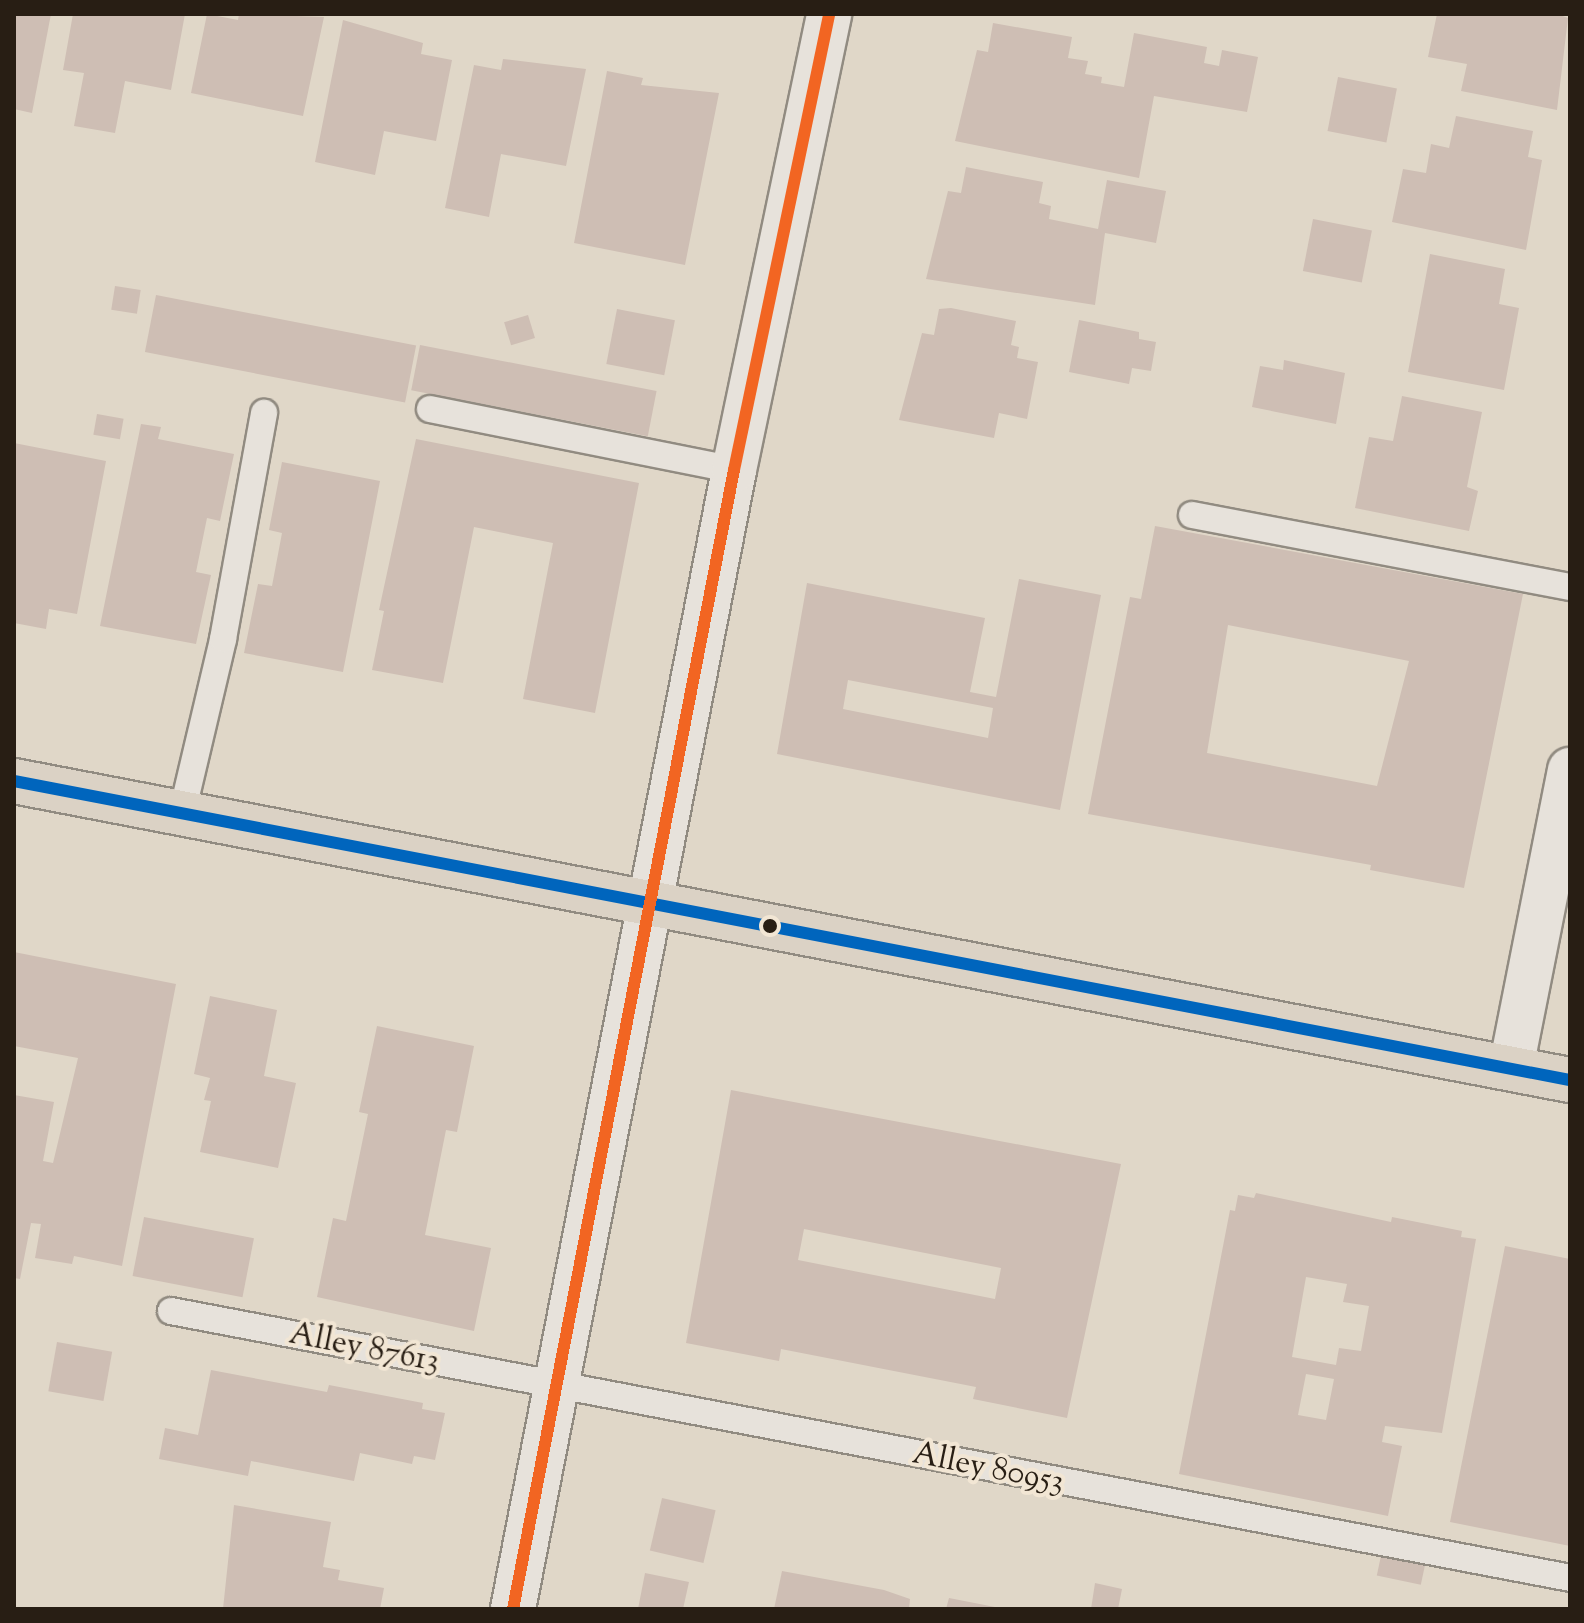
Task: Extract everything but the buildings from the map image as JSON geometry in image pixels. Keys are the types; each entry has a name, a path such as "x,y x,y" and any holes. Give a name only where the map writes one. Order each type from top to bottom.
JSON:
{"main road":[{"path":"14,781 1570,1080"}],"street":[{"path":"513,1609 734,470 829,14"},
{"path":"1511,1068 1570,770"}],"lane":[{"path":"430,409 734,470"},
{"path":"182,813 223,639 264,413"},
{"path":"1192,515 1570,587"},
{"name":"Alley 87613","path":"171,1311 558,1387"},
{"name":"Alley 80953","path":"558,1387 1570,1578"}],"transit line":[{"path":"513,1609 734,470 829,14"},
{"path":"14,781 1570,1080"}]}
